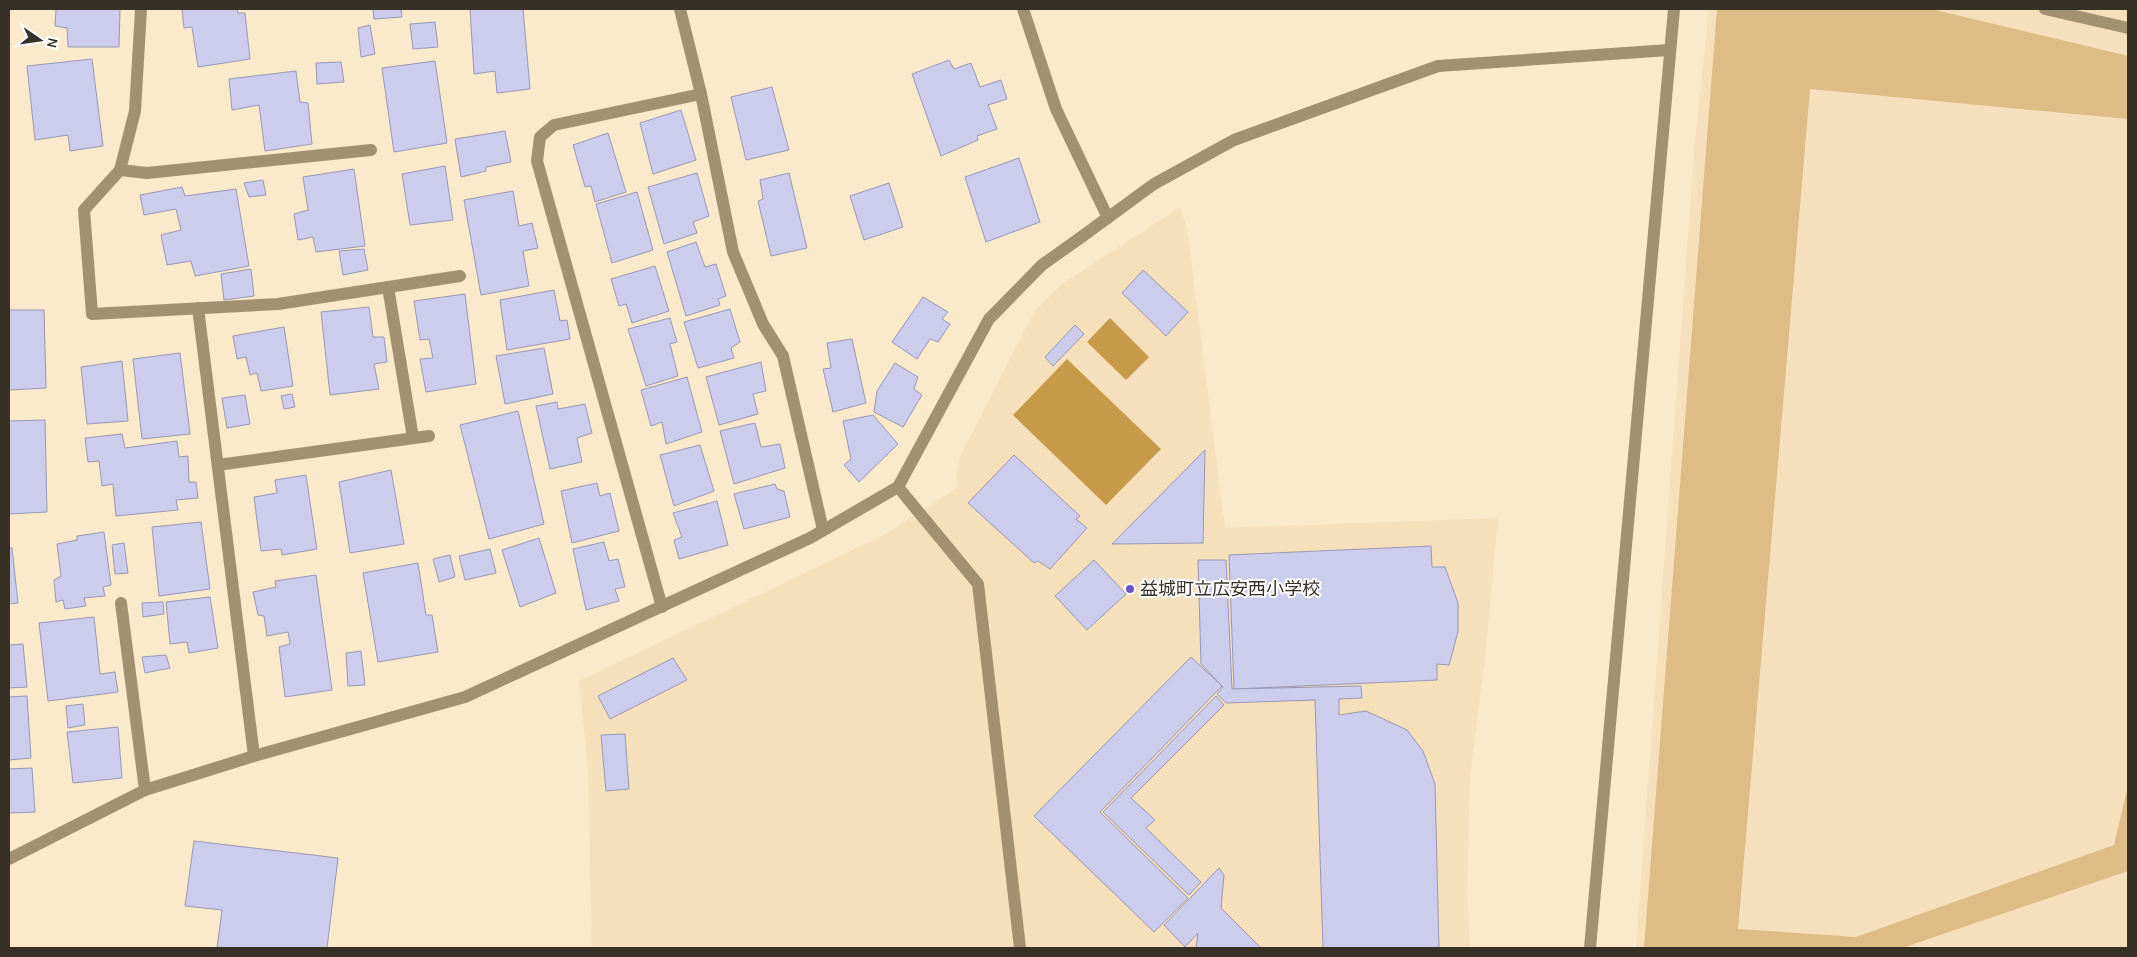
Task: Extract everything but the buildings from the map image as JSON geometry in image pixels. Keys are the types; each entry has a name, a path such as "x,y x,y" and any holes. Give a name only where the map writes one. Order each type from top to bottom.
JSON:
{"street":[{"path":"141,9 134,111 120,170 84,210 92,314 278,304 460,276"},
{"path":"680,9 701,94 734,252 763,324 783,356 823,530"},
{"path":"1023,9 1056,109 1108,218"},
{"path":"1590,948 1674,9"},
{"path":"2045,9 2128,28"},
{"path":"9,859 146,790 254,756 465,697 662,607 823,530 898,487 989,319 1042,265 1154,184 1234,140 1438,66 1669,50"},
{"path":"662,607 537,161 540,137 554,125 701,94"},
{"path":"120,170 147,173 371,150"},
{"path":"388,287 413,438"},
{"path":"198,308 254,756"},
{"path":"218,465 429,436"},
{"path":"898,487 978,584 1020,948"},
{"path":"121,604 146,790"}],"shaded area":[{"path":"1709,9 2128,9 2128,948 1636,948 1695,141"},
{"path":"1717,9 1931,9 2128,56 2128,119 1810,89 1738,929 1856,937 2114,845 2128,786 2128,871 1902,948 1644,948"},
{"name":"益城町立広安西小学校","path":"1180,207 1187,228 1225,528 1498,518 1485,659 1470,779 1467,895 1470,948 592,948 588,768 579,681 882,536 958,487 956,475 961,455 1034,312 1061,285"},
{"path":"1110,318 1149,357 1126,380 1087,342"},
{"path":"1067,359 1161,449 1106,505 1013,415"}],"place":[{"name":"益城町立広安西小学校","path":"1130,589"}]}
